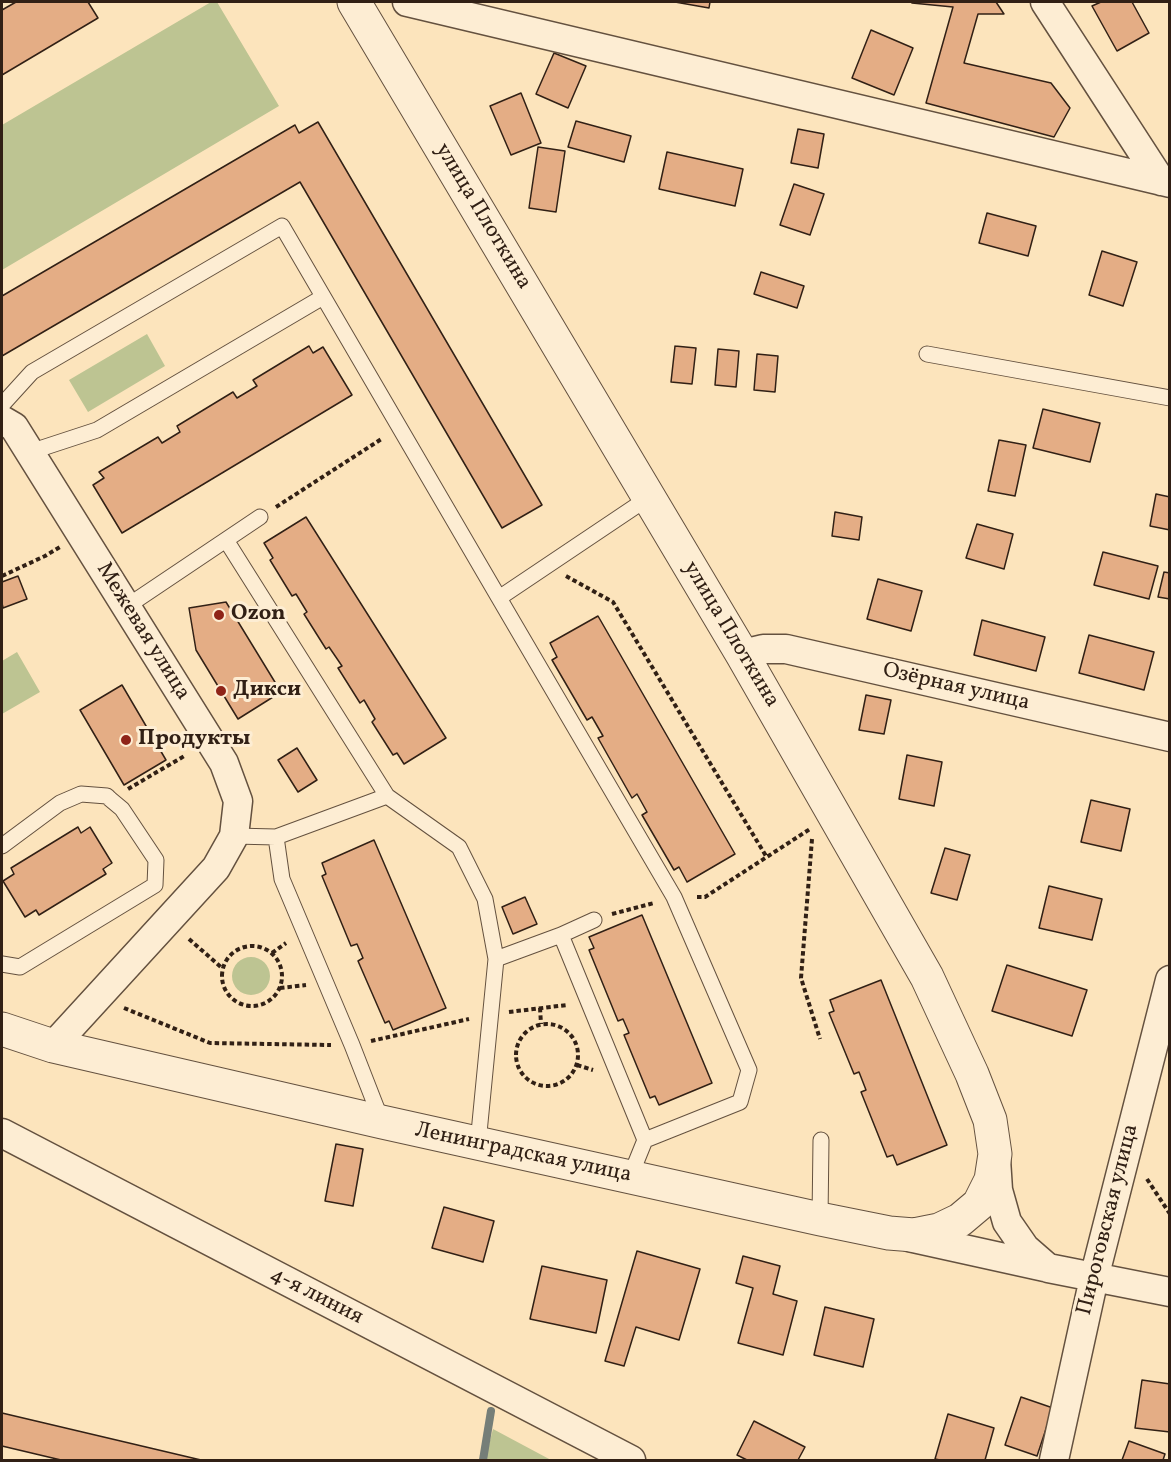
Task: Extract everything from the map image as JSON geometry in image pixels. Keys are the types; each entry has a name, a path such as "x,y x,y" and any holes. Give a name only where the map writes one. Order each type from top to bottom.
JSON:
{"street":[{"name":"улица Плоткина","path":"354,2 742,654 927,977 972,1074 990,1120 995,1154 991,1180 979,1204 960,1220 939,1230 914,1235 889,1233"},
{"path":"407,2 1165,182"},
{"path":"1045,2 1165,182"},
{"name":"Межевая улица","path":"2,420 14,428 30,452 225,763 238,801 234,836 216,868 54,1046"},
{"name":"Озёрная улица","path":"742,654 763,649 786,649 1170,737"},
{"name":"Пироговская улица","path":"1054,1461 1094,1278 1170,980"},
{"name":"Ленинградская улица","path":"2,1029 54,1046 382,1122 820,1219 1094,1278 1170,1292"},
{"name":"4-я линия","path":"2,1133 631,1461"},
{"path":"995,1154 998,1190 1007,1222 1025,1248 1048,1268"}],"lane":[{"path":"2,405 32,372 282,226 674,897 749,1070 740,1102 645,1140"},
{"path":"30,452 97,430 323,297"},
{"path":"927,354 1170,398"},
{"path":"499,598 648,498"},
{"path":"126,606 260,517"},
{"path":"226,540 387,796 459,847 485,899 496,959 478,1143"},
{"path":"2,846 60,803 81,794 107,796 122,809 156,860 155,885 20,967 2,964"},
{"path":"234,836 276,837 387,796"},
{"path":"276,837 282,879 382,1122"},
{"path":"496,959 594,920"},
{"path":"561,935 645,1140 630,1177"},
{"path":"820,1219 821,1140"}],"path":[{"path":"260,517 400,428"},
{"path":"2,576 45,556 81,534"},
{"path":"547,565 614,602 766,856"},
{"path":"110,799 210,741"},
{"path":"594,920 674,897 705,897 813,826 801,978 820,1039"},
{"path":"167,921 222,968 224,988 238,1003 258,1006 275,996 280,988 282,969 272,953 263,948 254,945 244,946 227,958 222,968"},
{"path":"98,997 210,1043 351,1045"},
{"path":"540,1008 541,1024"},
{"path":"541,1024 552,1024 562,1028 576,1044 577,1065 565,1081 555,1086 535,1085 526,1080 516,1062 515,1052 518,1042 524,1034 541,1024"}],"green space":[{"path":"211,2 217,2 279,106 2,270 2,125"},
{"path":"147,334 165,366 88,412 69,380"},
{"path":"17,652 40,692 2,714 2,661"},
{"path":"251,957 264,963 270,976 264,989 251,995 238,989 232,976 238,963"},
{"path":"493,1429 551,1460 485,1460"}],"building":[{"path":"16,2 88,2 98,18 2,75 2,10"},
{"path":"675,2 710,2 709,8"},
{"path":"911,2 996,2 1004,14 978,14 964,63 1051,83 1070,108 1054,137 926,103 953,7"},
{"path":"1101,2 1132,2 1149,33 1117,51 1092,6"},
{"path":"871,30 913,48 894,95 852,78"},
{"path":"554,53 586,66 568,108 536,94"},
{"path":"521,93 541,143 511,155 490,106"},
{"path":"576,121 631,136 624,162 568,147"},
{"path":"318,122 542,505 502,528 300,182 2,356 2,296 295,125 299,133"},
{"path":"798,129 824,134 818,168 791,163"},
{"path":"538,147 565,151 556,212 529,208"},
{"path":"667,152 743,169 735,206 659,189"},
{"path":"794,184 824,194 810,235 780,225"},
{"path":"987,213 1036,226 1028,256 979,243"},
{"path":"1102,251 1137,262 1123,306 1089,295"},
{"path":"761,272 804,286 797,308 754,294"},
{"path":"309,346 313,353 323,347 352,395 122,533 93,485 104,478 99,472 158,437 162,443 180,432 177,426 233,392 237,398 257,386 253,380"},
{"path":"675,346 696,348 692,384 671,382"},
{"path":"718,349 739,351 736,387 715,385"},
{"path":"757,354 778,356 775,392 754,390"},
{"path":"1043,409 1100,423 1090,462 1033,448"},
{"path":"999,440 1026,445 1015,496 988,491"},
{"path":"1156,494 1170,497 1170,530 1150,526"},
{"path":"835,512 862,517 859,540 832,536"},
{"path":"306,517 446,738 404,764 397,753 393,755 372,722 375,719 364,700 360,703 338,668 342,666 329,647 326,649 304,614 307,612 296,594 292,596 270,560 273,558 264,543"},
{"path":"977,524 1013,534 1004,569 966,558"},
{"path":"1103,552 1158,566 1149,599 1094,585"},
{"path":"1164,572 1170,573 1170,599 1158,597"},
{"path":"18,576 27,599 3,608 2,582"},
{"path":"878,579 922,591 911,631 867,619"},
{"path":"226,602 281,692 238,719 196,650 189,608"},
{"path":"598,616 735,854 687,882 679,867 674,870 642,815 647,812 637,794 632,798 598,738 603,736 592,717 587,720 552,660 557,657 550,643"},
{"path":"982,620 1045,637 1036,671 974,655"},
{"path":"1089,635 1154,652 1144,690 1079,673"},
{"name":"Продукты","path":"122,685 166,760 124,785 80,710"},
{"path":"866,695 891,700 884,734 859,730"},
{"path":"297,748 317,780 298,792 278,760"},
{"path":"907,755 942,762 934,806 899,799"},
{"path":"1091,800 1130,809 1121,851 1081,842"},
{"path":"78,827 81,833 90,827 112,863 103,869 106,874 39,915 36,910 25,917 3,881 14,874 11,868"},
{"path":"374,840 446,1008 393,1030 389,1021 385,1023 358,961 363,958 357,944 351,946 322,876 326,874 322,863"},
{"path":"945,848 970,855 957,900 931,893"},
{"path":"1049,886 1102,899 1092,940 1039,928"},
{"path":"525,897 537,924 513,934 502,907"},
{"path":"642,915 712,1083 659,1105 655,1096 650,1098 624,1035 629,1033 623,1019 618,1021 589,950 594,948 589,937"},
{"path":"1007,965 1087,990 1072,1036 992,1011"},
{"path":"881,980 947,1145 897,1165 893,1155 887,1157 861,1092 866,1090 859,1072 854,1074 829,1013 834,1011 830,1000"},
{"path":"336,1144 363,1149 353,1206 325,1201"},
{"path":"444,1207 494,1221 483,1262 432,1248"},
{"path":"637,1251 700,1269 679,1340 636,1327 624,1366 605,1361"},
{"path":"743,1256 780,1266 773,1294 797,1301 783,1355 738,1343 753,1288 736,1283"},
{"path":"542,1266 607,1280 596,1333 530,1319"},
{"path":"825,1307 874,1319 863,1367 814,1355"},
{"path":"1142,1380 1170,1384 1170,1432 1135,1428"},
{"path":"1021,1397 1053,1408 1037,1456 1005,1445"},
{"path":"2,1413 201,1460 61,1460 2,1446"},
{"path":"948,1414 994,1428 985,1460 935,1459"},
{"path":"754,1421 805,1447 798,1460 747,1460 737,1455"},
{"path":"1129,1441 1165,1454 1163,1460 1122,1460"}],"waterway":[{"path":"483,1460 491,1411"}],"place":[{"name":"Ozon","path":"219,615"},
{"name":"Дикси","path":"221,691"},
{"name":"Продукты","path":"126,740"}]}
